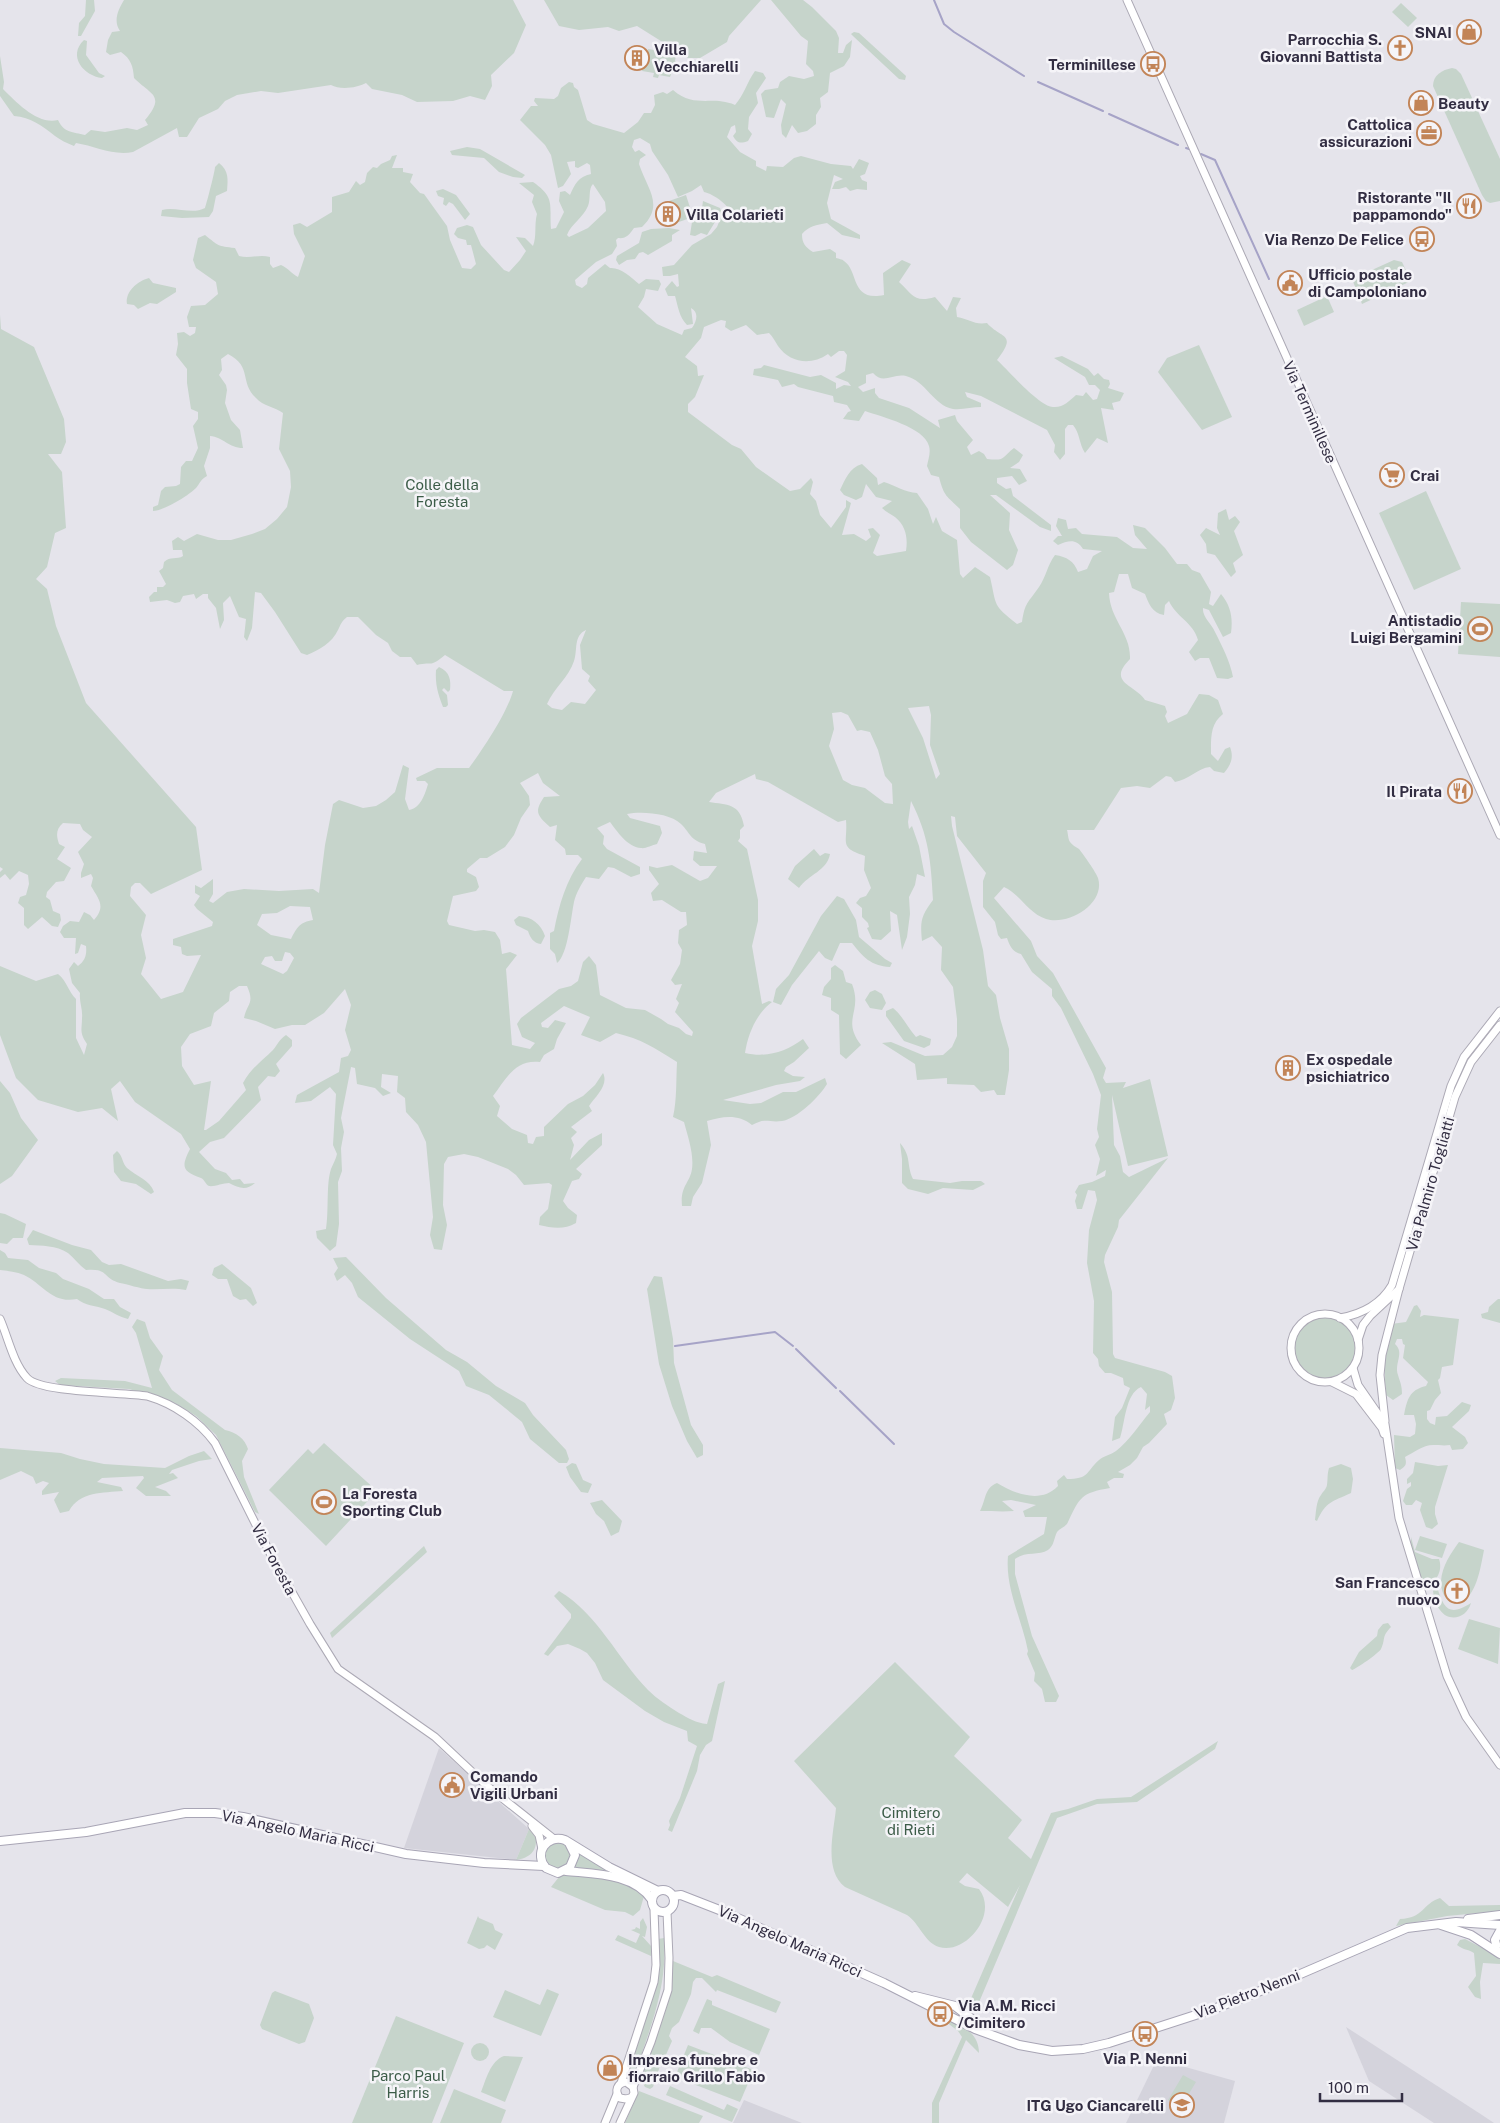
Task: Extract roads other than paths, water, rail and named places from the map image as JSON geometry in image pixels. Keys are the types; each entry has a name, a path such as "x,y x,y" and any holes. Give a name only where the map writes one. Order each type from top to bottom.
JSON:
{"main road":[{"name":"Via Terminillese","path":"1126,0 1500,835"},
{"path":"1474,1043 1480,1029 1500,1004"},
{"name":"Via Palmiro Togliatti","path":"1340,1318 1363,1312 1388,1292 1395,1275 1451,1086 1464,1057 1500,1011"},
{"name":"Via Palmiro Togliatti","path":"1385,1424 1380,1376 1382,1355 1399,1289 1455,1097 1464,1073 1476,1053 1500,1025"},
{"path":"1476,1053 1500,1030"},
{"path":"1358,1340 1363,1325 1370,1316 1399,1289"},
{"path":"1331,1382 1344,1377 1353,1368 1359,1354 1358,1340 1352,1327 1340,1318 1324,1314 1311,1317 1299,1327 1292,1342 1292,1358 1301,1372 1315,1381 1331,1382 1350,1389 1356,1394 1382,1428 1388,1444"},
{"name":"Via Foresta","path":"0,1319 18,1364 31,1382 50,1388 147,1396 162,1400 182,1412 208,1432 282,1576 328,1656 338,1668 435,1737 487,1786 554,1839"},
{"path":"1353,1368 1358,1385 1385,1424 1399,1518 1447,1676 1466,1717 1500,1765"},
{"name":"Via Angelo Maria Ricci","path":"0,1841 86,1832 185,1813 215,1813 242,1817 406,1854 544,1866"},
{"path":"522,1814 539,1835 544,1866 554,1872 566,1871 620,1879 643,1889 652,1900 656,1964 654,1982 621,2083 617,2087 617,2094 605,2123"},
{"path":"541,1851 547,1842 554,1839 563,1839 609,1867 658,1891 665,1890 673,1896 673,1907 667,1912 660,1912 654,1909"},
{"path":"566,1871 572,1865 575,1858 574,1850 569,1843"},
{"name":"Via Angelo Maria Ricci","path":"508,1864 529,1860 541,1851"},
{"path":"652,1900 658,1891"},
{"name":"Via Angelo Maria Ricci","path":"673,1896 681,1895 722,1910 906,1994 975,2029 993,2035"},
{"path":"620,2123 630,2098 634,2093 633,2087 654,2034 668,1990 667,1912"},
{"path":"1456,1922 1500,1915"},
{"name":"Via Pietro Nenni","path":"993,2035 1019,2045 1043,2050 1062,2052 1083,2049 1129,2037 1211,2010 1268,1988 1407,1928 1456,1922 1500,1925"},
{"path":"1437,1923 1471,1935 1500,1952"},
{"path":"1500,1931 1495,1940 1500,1952"},
{"name":"Via Angelo Maria Ricci","path":"906,1994 955,2006 993,2035"},
{"path":"621,2083 629,2083 633,2087"},
{"path":"617,2094 624,2099 630,2098"}],"waterway":[{"path":"934,0 944,24 1024,76"},
{"path":"1038,82 1103,111"},
{"path":"1109,114 1178,145"},
{"path":"1201,154 1215,160 1269,279"},
{"path":"675,1346 775,1332 793,1346"},
{"path":"796,1349 836,1388"},
{"path":"840,1391 894,1444"}],"place":[{"name":"SNAI","path":"1469,32"},
{"name":"Parrocchia S. Giovanni Battista","path":"1400,48"},
{"name":"Villa Vecchiarelli","path":"637,58"},
{"name":"Terminillese","path":"1153,64"},
{"name":"Beauty","path":"1421,103"},
{"name":"Cattolica assicurazioni","path":"1429,133"},
{"name":"Ristorante \"Il pappamondo\"","path":"1469,206"},
{"name":"Villa Colarieti","path":"668,214"},
{"name":"Via Renzo De Felice","path":"1422,239"},
{"name":"Ufficio postale di Campoloniano","path":"1290,283"},
{"name":"Crai","path":"1392,475"},
{"name":"Antistadio Luigi Bergamini","path":"1480,629"},
{"name":"Il Pirata","path":"1460,791"},
{"name":"Ex ospedale psichiatrico","path":"1288,1068"},
{"name":"La Foresta Sporting Club","path":"324,1502"},
{"name":"San Francesco nuovo","path":"1457,1591"},
{"name":"Comando Vigili Urbani","path":"452,1785"},
{"name":"Via A.M. Ricci /Cimitero","path":"940,2014"},
{"name":"Via P. Nenni","path":"1145,2034"},
{"name":"Impresa funebre e fiorraio Grillo Fabio","path":"610,2068"},
{"name":"ITG Ugo Ciancarelli","path":"1182,2105"}],"park label":[{"name":"Colle della Foresta","path":"442,492"},
{"name":"Cimitero di Rieti","path":"911,1820"},
{"name":"Parco Paul Harris","path":"408,2084"}]}
